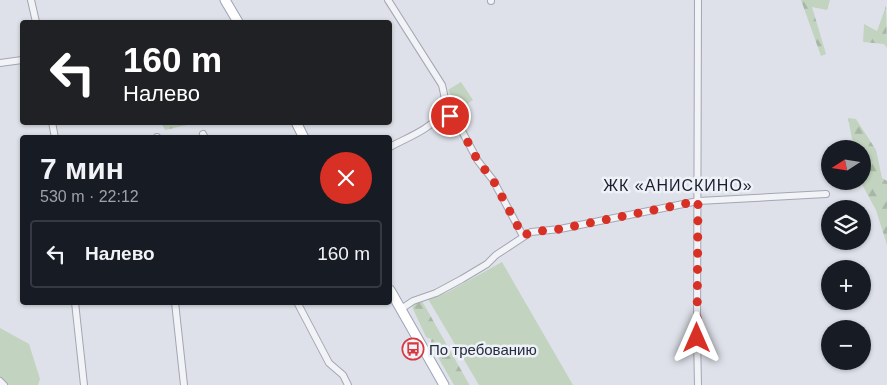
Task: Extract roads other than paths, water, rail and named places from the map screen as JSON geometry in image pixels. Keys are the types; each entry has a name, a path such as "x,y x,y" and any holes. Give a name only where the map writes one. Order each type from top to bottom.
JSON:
{"main road":[{"path":"225,0 237,20"},
{"path":"392,293 444,385"}],"street":[{"path":"31,0 36,20"},
{"path":"388,0 442,85 445,96 443,111 434,121 392,146"},
{"path":"698,0 698,385"},
{"path":"0,63 20,60"},
{"path":"443,111 456,120 478,161 493,180 523,236"},
{"path":"401,309 413,302 436,294 487,264 496,255 531,232 560,229 698,201 826,194"},
{"path":"75,305 84,385"},
{"path":"175,305 184,385"},
{"path":"298,305 329,363 343,375 348,385"},
{"path":"0,380 4,385"}],"place":[{"name":"По требованию","path":"413,349"}],"district":[{"name":"ЖК «АНИСКИНО»","path":"678,185"}]}
